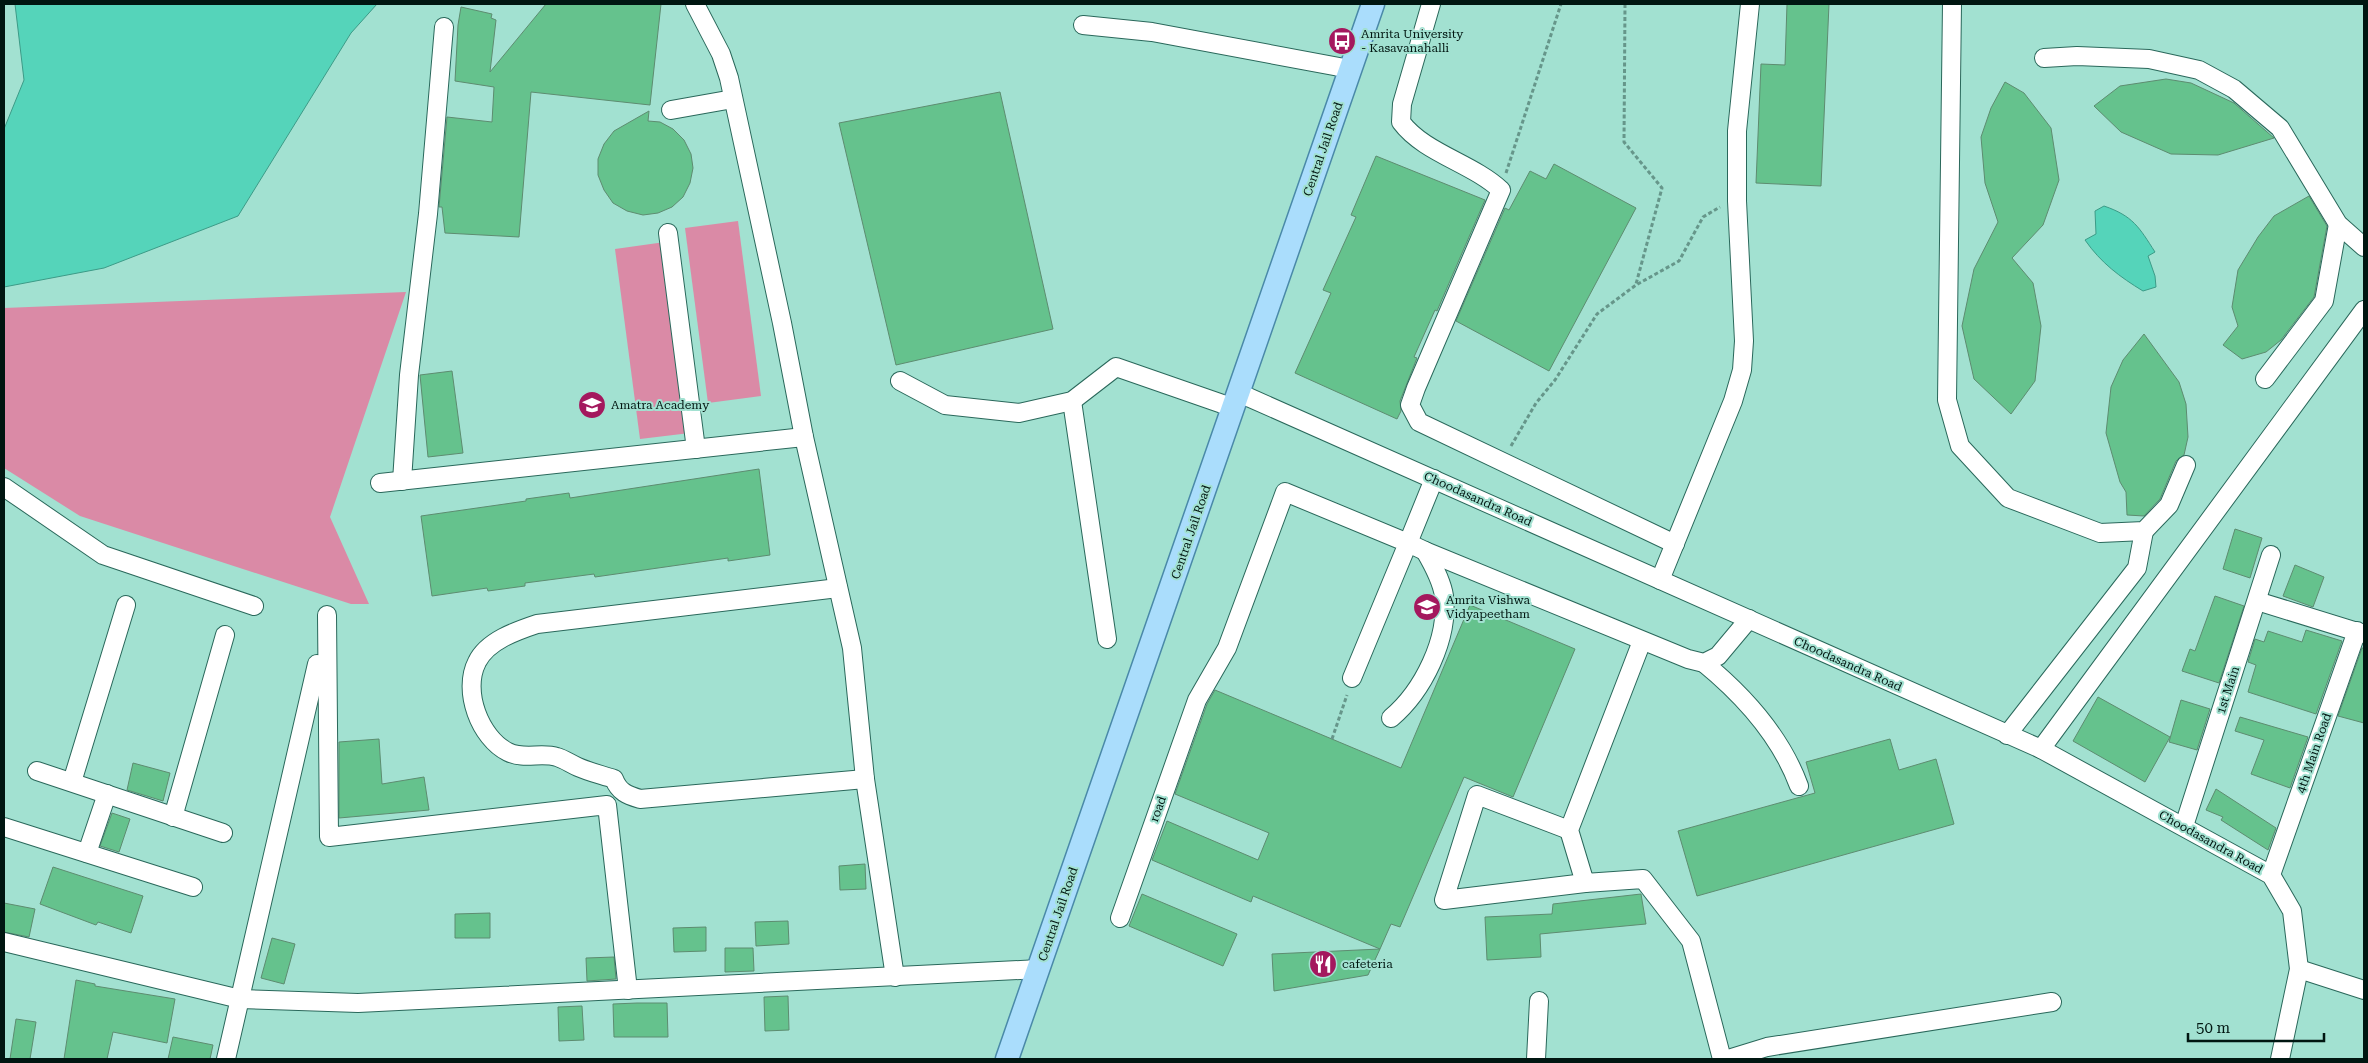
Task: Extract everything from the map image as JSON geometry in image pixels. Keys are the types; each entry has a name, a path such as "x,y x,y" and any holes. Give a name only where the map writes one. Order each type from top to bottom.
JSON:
{"main road":[{"name":"Central Jail Road","path":"1008,1059 1237,400 1372,4"}],"street":[{"path":"696,4 721,54 733,99 780,313 804,437 852,648 865,779 895,978"},
{"path":"1431,4 1402,104 1400,122 1410,134 1488,178 1501,190 1410,405 1419,422 1675,544"},
{"path":"1660,580 1733,400 1742,370 1744,341 1737,132 1750,4"},
{"path":"1952,4 1948,400 1960,446 2008,498 2100,533 2144,531"},
{"path":"1082,25 1152,32 1350,69"},
{"path":"402,481 409,375 428,214 444,27"},
{"path":"2044,58 2077,56 2149,59 2199,70 2234,89 2280,128 2338,224 2364,247"},
{"path":"671,110 733,99"},
{"path":"2265,379 2324,301 2338,224"},
{"path":"668,233 696,449"},
{"path":"2041,749 2364,310"},
{"name":"Choodasandra Road","path":"1072,401 1116,367 1237,400 1434,480 2041,749 2184,826 2270,875 2292,911 2299,969 2280,1059"},
{"path":"900,381 945,405 1019,413 1072,401 1108,639"},
{"path":"380,483 804,437"},
{"path":"2007,735 2137,568 2144,531 2169,505 2186,465"},
{"path":"1352,678 1434,480"},
{"path":"4,487 103,555 254,606"},
{"name":"road","path":"1120,918 1197,700 1227,648 1285,492 1408,543"},
{"path":"1408,543 1642,641 1688,659 1704,663 1743,698 1792,768 1799,786"},
{"path":"1391,718 1405,706 1429,670 1444,624 1444,593 1434,566 1425,550"},
{"name":"1st Main","path":"2184,826 2271,555"},
{"path":"838,588 537,624 520,630 493,644 477,661 472,675 473,697 479,720 491,739 507,752 521,757 556,756 579,767 614,779 617,789 628,796 640,799 865,779"},
{"path":"2257,601 2360,633"},
{"path":"72,782 126,605"},
{"path":"327,615 329,836 607,805 628,990"},
{"path":"1704,663 1718,656 1749,620"},
{"name":"4th Main Road","path":"2270,875 2360,633"},
{"path":"173,817 225,636"},
{"path":"1585,883 1569,830 1642,641"},
{"path":"226,1059 317,664"},
{"path":"37,771 223,833"},
{"path":"87,853 107,794"},
{"path":"1569,830 1477,795 1444,900 1585,883 1643,879 1691,941 1722,1059"},
{"path":"4,827 193,887"},
{"path":"4,942 240,999 358,1004 895,978 1039,969"},
{"path":"2299,969 2364,990"},
{"path":"1536,1059 1539,1001"},
{"path":"1728,1059 1768,1047 2052,1002"}],"path":[{"path":"1501,190 1562,4"},
{"path":"1625,4 1624,142 1662,188 1636,285"},
{"path":"1503,462 1527,417 1555,380 1597,314 1636,285 1664,272 1679,261 1703,217 1716,208 1738,201"},
{"path":"1332,739 1352,678"}],"shaded area":[{"path":"15,4 377,4 351,33 238,216 104,268 4,287 4,129 24,80"},
{"path":"2104,206 2129,218 2155,252 2148,256 2155,276 2156,287 2143,291 2135,286 2104,263 2085,240 2096,234 2095,211"},
{"path":"738,221 761,396 708,403 685,228"},
{"path":"665,242 690,433 640,439 615,249"},
{"path":"406,292 330,517 369,604 351,604 80,516 4,468 4,308"}],"building":[{"path":"546,4 661,4 650,105 531,92 519,237 445,233 442,207 439,207 447,117 492,122 494,87 455,81 458,25 461,7 492,14 491,18 496,20 490,72"},
{"path":"1787,4 1829,4 1821,186 1756,183 1761,64 1785,65"},
{"path":"2166,79 2191,83 2234,103 2274,138 2218,155 2171,154 2121,132 2094,106 2120,86"},
{"path":"2005,82 2024,93 2051,128 2059,180 2043,225 2012,258 2033,283 2041,326 2035,381 2011,414 1974,379 1962,326 1974,269 1998,222 1985,183 1981,137 1991,108"},
{"path":"1000,92 1053,329 896,365 839,123"},
{"path":"649,111 648,121 660,122 673,129 684,140 691,154 693,168 690,183 683,197 672,207 658,213 643,215 627,211 613,203 604,190 598,175 598,159 604,144 614,131"},
{"path":"1376,156 1485,200 1437,311 1435,310 1414,357 1417,358 1400,401 1401,411 1397,419 1295,373 1331,293 1323,290 1356,217 1351,215"},
{"path":"1554,164 1636,208 1549,371 1456,321 1505,208 1509,210 1530,171 1546,179"},
{"path":"2309,196 2327,226 2314,297 2281,340 2266,352 2242,359 2223,345 2238,326 2232,307 2238,270 2258,237 2274,216"},
{"path":"2144,334 2179,382 2186,404 2188,437 2184,455 2176,461 2160,499 2144,516 2127,515 2126,492 2120,482 2106,433 2111,387 2123,360"},
{"path":"452,371 463,453 428,457 420,375"},
{"path":"759,469 770,555 728,561 728,558 595,577 594,574 525,583 525,586 488,591 487,588 432,596 421,516 569,493 570,498"},
{"path":"2235,529 2262,538 2250,578 2223,569"},
{"path":"2295,565 2324,577 2313,607 2283,596"},
{"path":"2215,596 2244,606 2219,683 2182,671 2190,649 2195,651"},
{"path":"1470,605 1575,649 1513,797 1464,777 1400,927 1391,924 1380,949 1253,896 1251,902 1152,860 1167,821 1258,860 1269,833 1175,794 1207,704 1215,690 1401,768"},
{"path":"2306,630 2342,641 2316,714 2248,692 2256,665 2248,662 2255,639 2264,642 2268,631 2302,642"},
{"path":"2362,648 2364,648 2364,723 2338,716"},
{"path":"2098,697 2170,737 2145,782 2073,741"},
{"path":"2181,700 2210,709 2197,750 2169,742"},
{"path":"2240,717 2308,737 2290,788 2251,774 2264,740 2235,731"},
{"path":"379,739 382,784 424,777 429,810 339,818 339,742"},
{"path":"1890,739 1899,770 1936,759 1954,824 1697,896 1678,831 1815,793 1806,762"},
{"path":"133,763 170,773 163,801 127,790"},
{"path":"2216,789 2276,828 2268,850 2221,820 2223,817 2206,810"},
{"path":"112,813 130,819 119,852 100,846"},
{"path":"865,864 866,889 840,890 839,866"},
{"path":"53,867 143,896 131,933 98,922 96,925 40,904"},
{"path":"1142,894 1237,934 1223,966 1129,926"},
{"path":"1641,894 1646,924 1540,934 1541,957 1487,960 1485,917 1552,914 1553,904"},
{"path":"4,903 35,909 29,937 4,932"},
{"path":"490,913 490,938 455,938 455,914"},
{"path":"788,921 789,944 756,946 755,922"},
{"path":"706,927 706,951 674,952 673,928"},
{"path":"272,938 295,944 284,984 261,978"},
{"path":"725,948 753,948 754,971 725,972"},
{"name":"cafeteria","path":"1380,949 1368,975 1274,991 1272,954"},
{"path":"614,957 616,979 587,981 586,958"},
{"path":"76,980 95,984 95,986 175,999 167,1043 113,1032 107,1059 64,1059"},
{"path":"788,996 789,1030 765,1031 764,997"},
{"path":"667,1003 668,1037 614,1037 613,1004"},
{"path":"582,1006 584,1040 559,1041 558,1007"},
{"path":"16,1019 36,1022 30,1059 10,1059"},
{"path":"173,1037 213,1045 210,1059 168,1059"}],"place":[{"name":"Amrita University - Kasavanahalli","path":"1342,41"},
{"name":"Amatra Academy","path":"592,405"},
{"name":"Amrita Vishwa Vidyapeetham","path":"1427,607"},
{"name":"cafeteria","path":"1323,964"}]}
